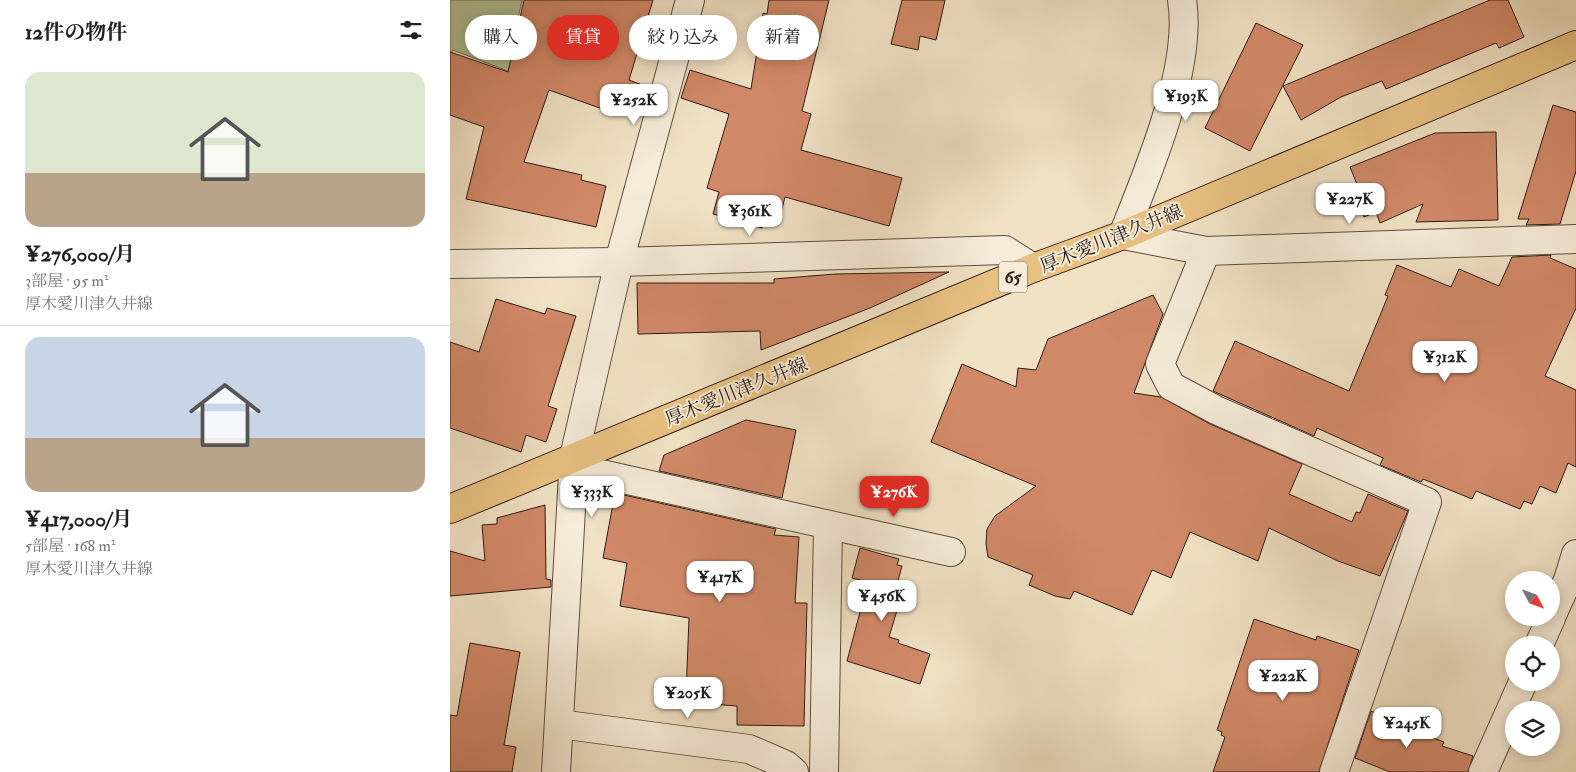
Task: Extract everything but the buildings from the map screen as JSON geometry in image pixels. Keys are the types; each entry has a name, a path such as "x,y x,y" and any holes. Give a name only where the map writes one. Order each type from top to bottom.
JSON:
{"main road":[{"name":"厚木愛川津久井線","path":"450,509 574,463 1033,268 1123,235 1576,45"}],"street":[{"path":"556,772 574,463 618,262 690,0"},
{"path":"1182,0 1185,18 1180,60 1170,102 1148,173 1123,235 1206,251 1576,239"},
{"path":"450,264 618,262 1005,250 1033,268"},
{"path":"1206,251 1160,364 1171,386 1216,410 1427,502 1334,772"},
{"path":"574,463 951,552"},
{"path":"824,772 828,524"},
{"path":"1560,609 1576,554"},
{"path":"1492,770 1520,691"},
{"path":"558,724 749,749 786,765 794,772"}],"green space":[{"path":"450,0 522,0 519,15 465,15 465,55 453,50 450,57"},
{"path":"537,53 555,89 479,60 537,60"}]}
